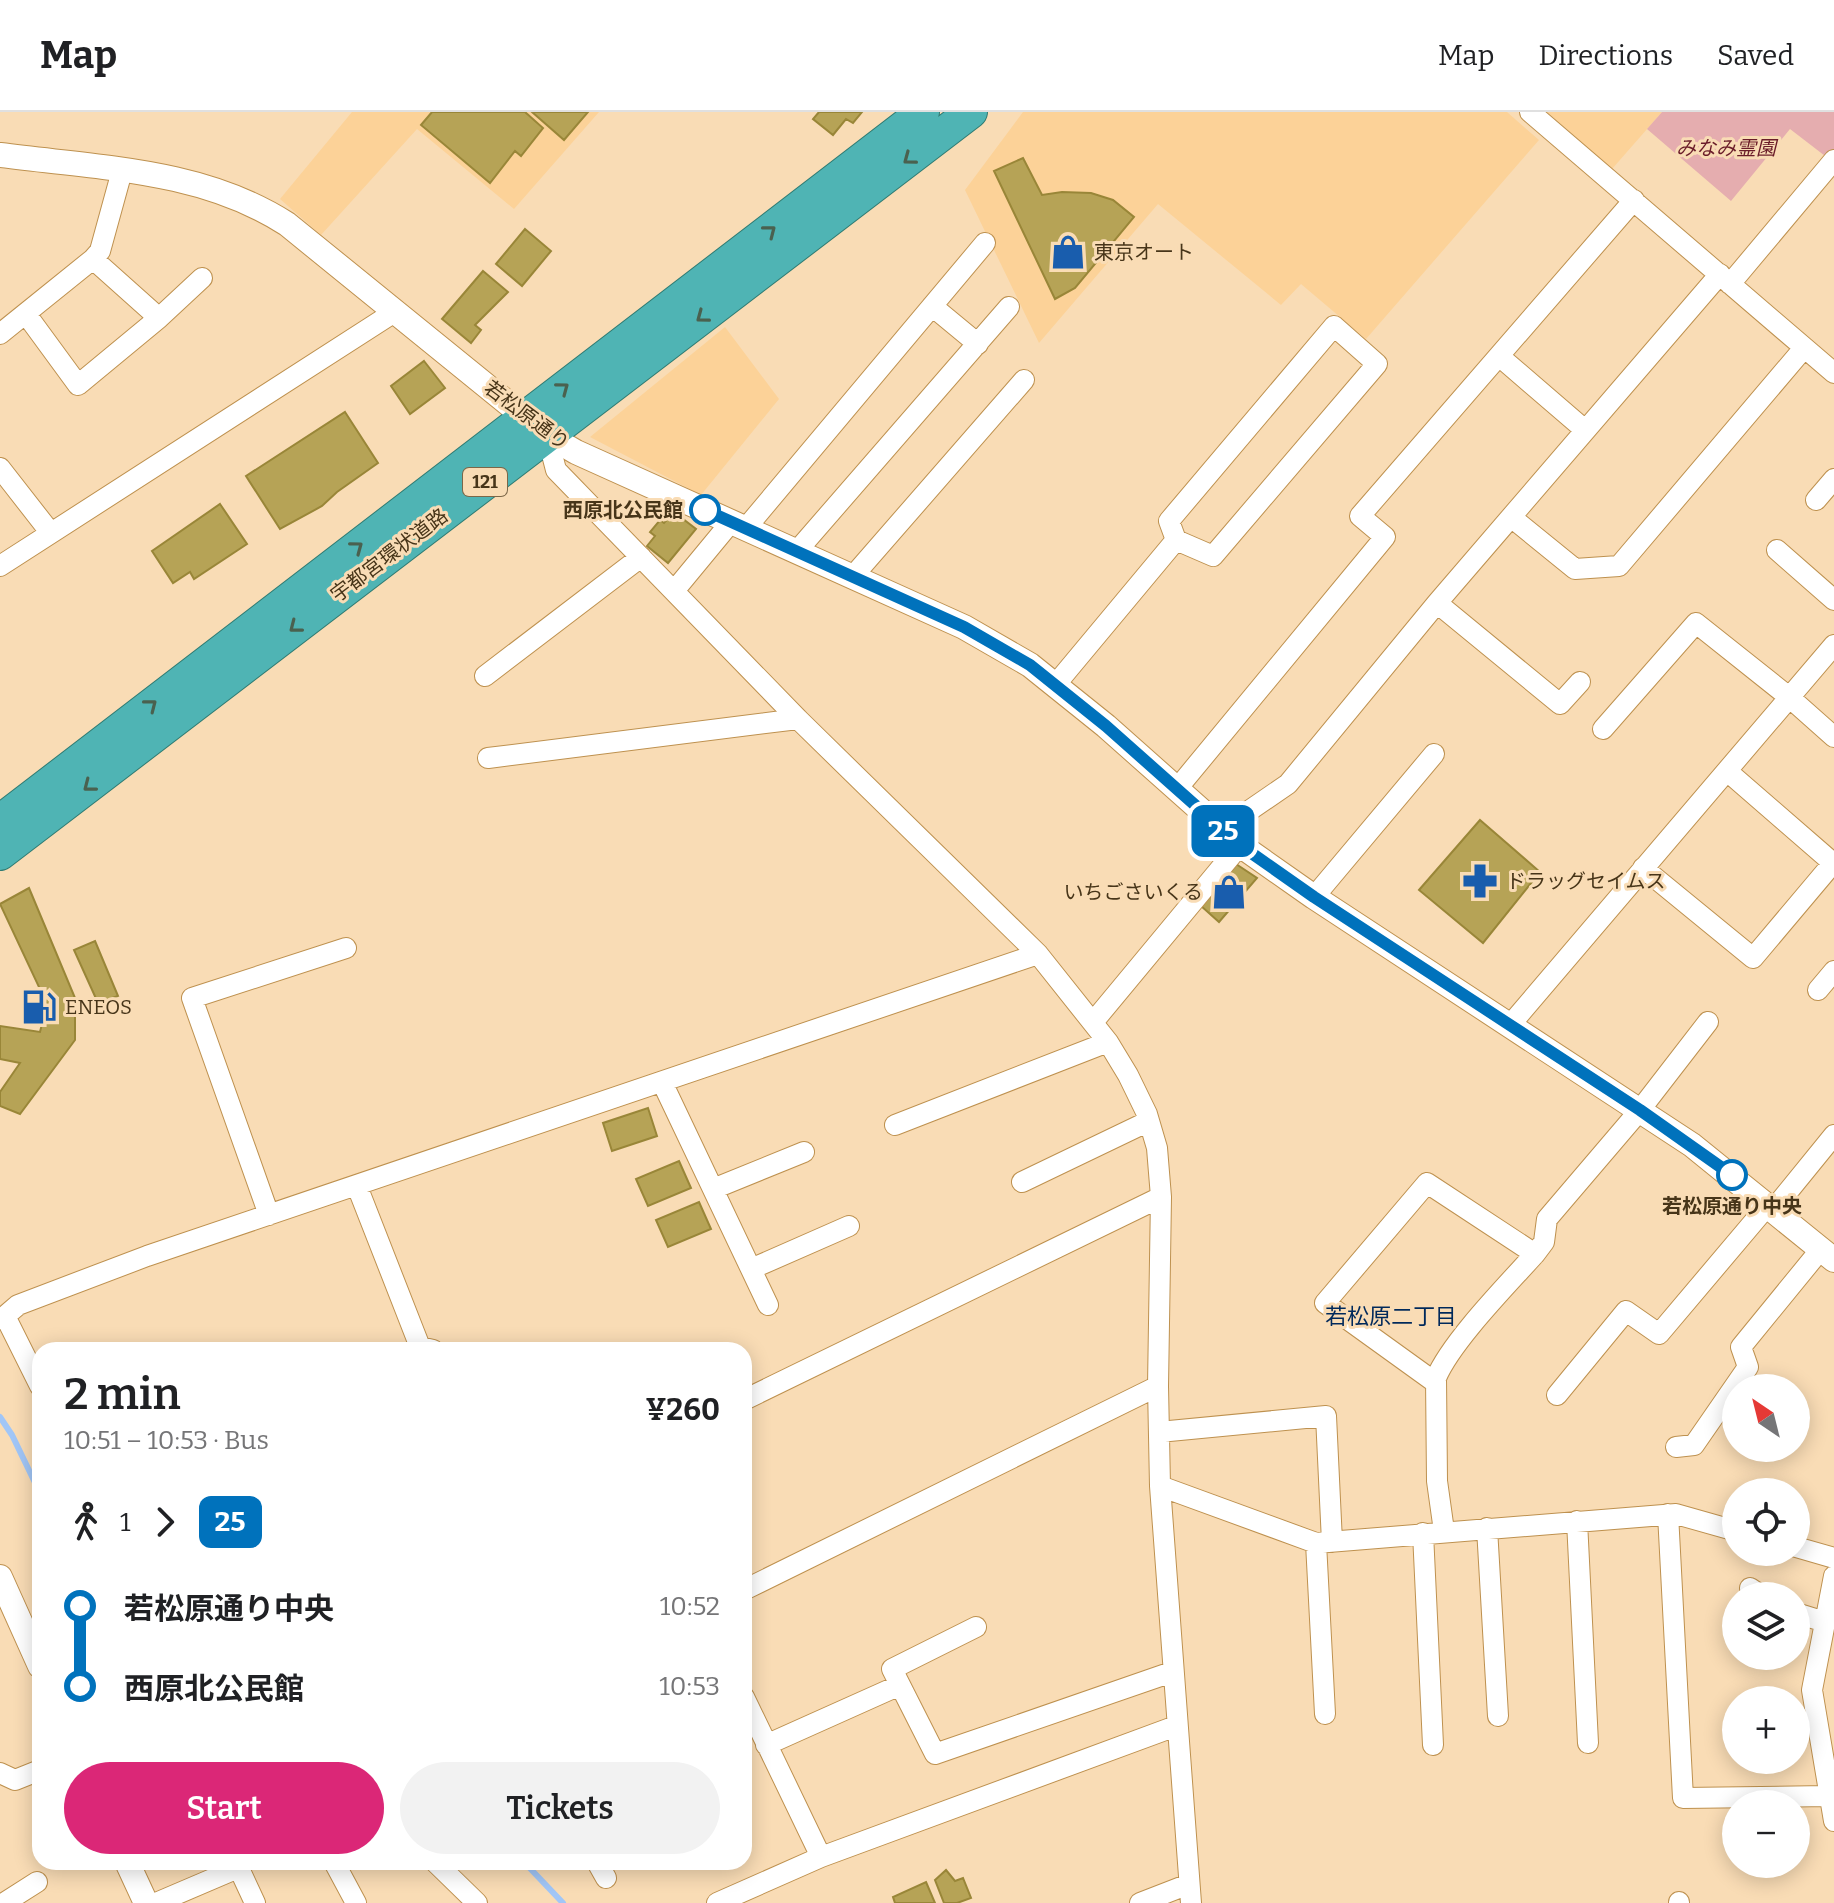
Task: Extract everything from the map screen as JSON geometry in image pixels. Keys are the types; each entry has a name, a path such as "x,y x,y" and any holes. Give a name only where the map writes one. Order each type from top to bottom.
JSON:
{"highway":[{"name":"宇都宮環状道路","path":"0,854 537,426 923,112"},
{"name":"宇都宮環状道路","path":"0,821 965,114"}],"street":[{"path":"1530,112 1834,373"},
{"name":"若松原通り","path":"0,155 198,184 221,190 262,208 287,224 537,426 576,452 854,575 964,627 1021,659 1056,684 1231,837 1314,897 1702,1152 1827,1254"},
{"path":"1094,1021 1231,837 1288,784 1585,430 1834,160"},
{"path":"0,334 100,251 122,171"},
{"path":"1176,790 1385,537 1360,516 1634,200"},
{"path":"674,591 738,525 985,243"},
{"path":"93,259 159,318"},
{"path":"26,314 78,385 202,278"},
{"path":"932,306 978,344"},
{"path":"797,551 1009,307"},
{"path":"0,566 396,311"},
{"path":"1334,326 1377,364 1213,556 1176,540 1169,521 1334,326"},
{"path":"1511,517 1575,569 1619,566 1804,348"},
{"path":"1499,356 1585,430"},
{"path":"854,575 1024,380"},
{"path":"537,426 556,470 798,719 1038,954 1108,1042 1128,1075 1149,1121 1157,1148 1161,1197 1160,1486 1190,1893 1140,1903"},
{"path":"0,468 50,532"},
{"path":"1816,500 1834,479"},
{"path":"1056,684 1176,540"},
{"path":"1777,550 1834,600"},
{"path":"485,676 641,557"},
{"path":"1437,603 1560,704 1580,682"},
{"path":"1603,729 1696,623 1834,737"},
{"path":"1511,1024 1834,645"},
{"path":"488,758 798,719"},
{"path":"1314,897 1434,754"},
{"path":"1643,868 1753,958 1833,863 1727,771"},
{"path":"269,1215 192,998 346,948"},
{"path":"32,1371 3,1318 18,1305 147,1256 1038,954"},
{"path":"1818,990 1834,971"},
{"path":"1444,1531 1437,1481 1436,1383 1440,1369 1544,1242 1547,1219 1640,1110 1708,1022"},
{"path":"895,1125 1108,1042"},
{"path":"662,1082 768,1305"},
{"path":"1022,1182 1149,1121"},
{"path":"1557,1395 1626,1311 1659,1334 1834,1135"},
{"path":"713,1189 804,1152"},
{"path":"1436,1383 1325,1303 1427,1183 1535,1254"},
{"path":"357,1186 418,1342"},
{"path":"752,1396 1161,1197"},
{"path":"751,1269 849,1226"},
{"path":"1676,1447 1694,1445 1748,1367 1741,1347 1827,1254"},
{"path":"752,1586 1158,1386"},
{"path":"1159,1432 1326,1416 1325,1714"},
{"path":"1160,1486 1324,1542 1668,1514 1722,1527"},
{"path":"1668,1514 1683,1798 1828,1796"},
{"path":"1577,1521 1588,1743"},
{"path":"1487,1528 1498,1716"},
{"path":"1423,1533 1433,1745"},
{"path":"1810,1551 1834,1558"},
{"path":"1834,1576 1827,1634 1812,1690 1834,1821"},
{"path":"0,1577 32,1633"},
{"path":"1810,1622 1827,1634"},
{"path":"976,1627 892,1669 935,1754 1172,1672"},
{"path":"766,1745 900,1685"},
{"path":"752,1714 821,1857"},
{"path":"717,1903 821,1857 1176,1726"},
{"path":"0,1773 15,1780 32,1773"},
{"path":"131,1870 146,1903"},
{"path":"156,1903 226,1870"},
{"path":"239,1870 255,1903"},
{"path":"338,1870 356,1903"},
{"path":"443,1870 477,1903"},
{"path":"4,1903 37,1882"}],"shaded area":[{"path":"352,112 599,112 514,209 417,129 321,235 280,199"},
{"path":"1023,112 1507,112 1539,140 1366,339 1301,284 1281,305 1158,204 1039,343 965,190"},
{"path":"1547,112 1662,112 1612,169"},
{"path":"725,327 779,399 701,495 590,437"}],"green space":[{"name":"みなみ霊園","path":"1662,112 1834,112 1834,153 1829,159 1790,129 1731,201 1647,129"}],"building":[{"path":"432,112 525,112 543,128 521,156 515,151 490,183 421,125"},
{"path":"532,112 588,112 564,140"},
{"path":"819,112 862,112 853,123 846,119 833,135 813,119"},
{"name":"東京オート","path":"1023,158 1042,195 1091,193 1113,200 1134,217 1075,288 1055,299 994,171"},
{"path":"525,229 551,251 522,286 496,264"},
{"path":"483,271 508,292 475,325 481,330 471,343 442,319"},
{"path":"424,361 445,388 410,414 391,386"},
{"path":"345,412 378,463 322,506 280,529 246,476"},
{"path":"220,504 247,544 194,579 190,572 173,583 152,551"},
{"name":"西原北公民館","path":"674,512 696,529 668,563 647,546 655,536 650,532 660,520 664,523"},
{"name":"ドラッグセイムス","path":"1480,820 1540,872 1483,943 1419,890"},
{"name":"いちごさいくる","path":"1236,864 1257,878 1219,922 1201,906"},
{"path":"29,888 75,998 75,1040 20,1114 0,1106 0,1092 20,1063 0,1059 0,1026 40,1032 47,1004 0,904"},
{"path":"95,941 118,996 98,1003 74,950"},
{"path":"648,1108 657,1136 612,1151 603,1123"},
{"path":"679,1161 691,1188 648,1206 636,1179"},
{"path":"699,1202 711,1229 668,1247 656,1220"},
{"path":"946,1870 955,1881 963,1878 971,1898 944,1903 935,1880"},
{"path":"926,1882 935,1903 895,1903 893,1897"}],"waterway":[{"path":"0,1417 32,1476"},
{"path":"532,1870 563,1903"}],"bus line":[{"name":"25","path":"705,510 964,627 1030,665 1106,726 1240,845 1314,897 1640,1110 1732,1175"}],"place":[{"name":"東京オート","path":"1068,252"},
{"name":"西原北公民館","path":"705,510"},
{"name":"ドラッグセイムス","path":"1480,881"},
{"name":"いちごさいくる","path":"1229,892"},
{"name":"ENEOS","path":"39,1007"},
{"name":"若松原通り中央","path":"1732,1175"}],"district":[{"name":"若松原二丁目","path":"1391,1316"}]}
